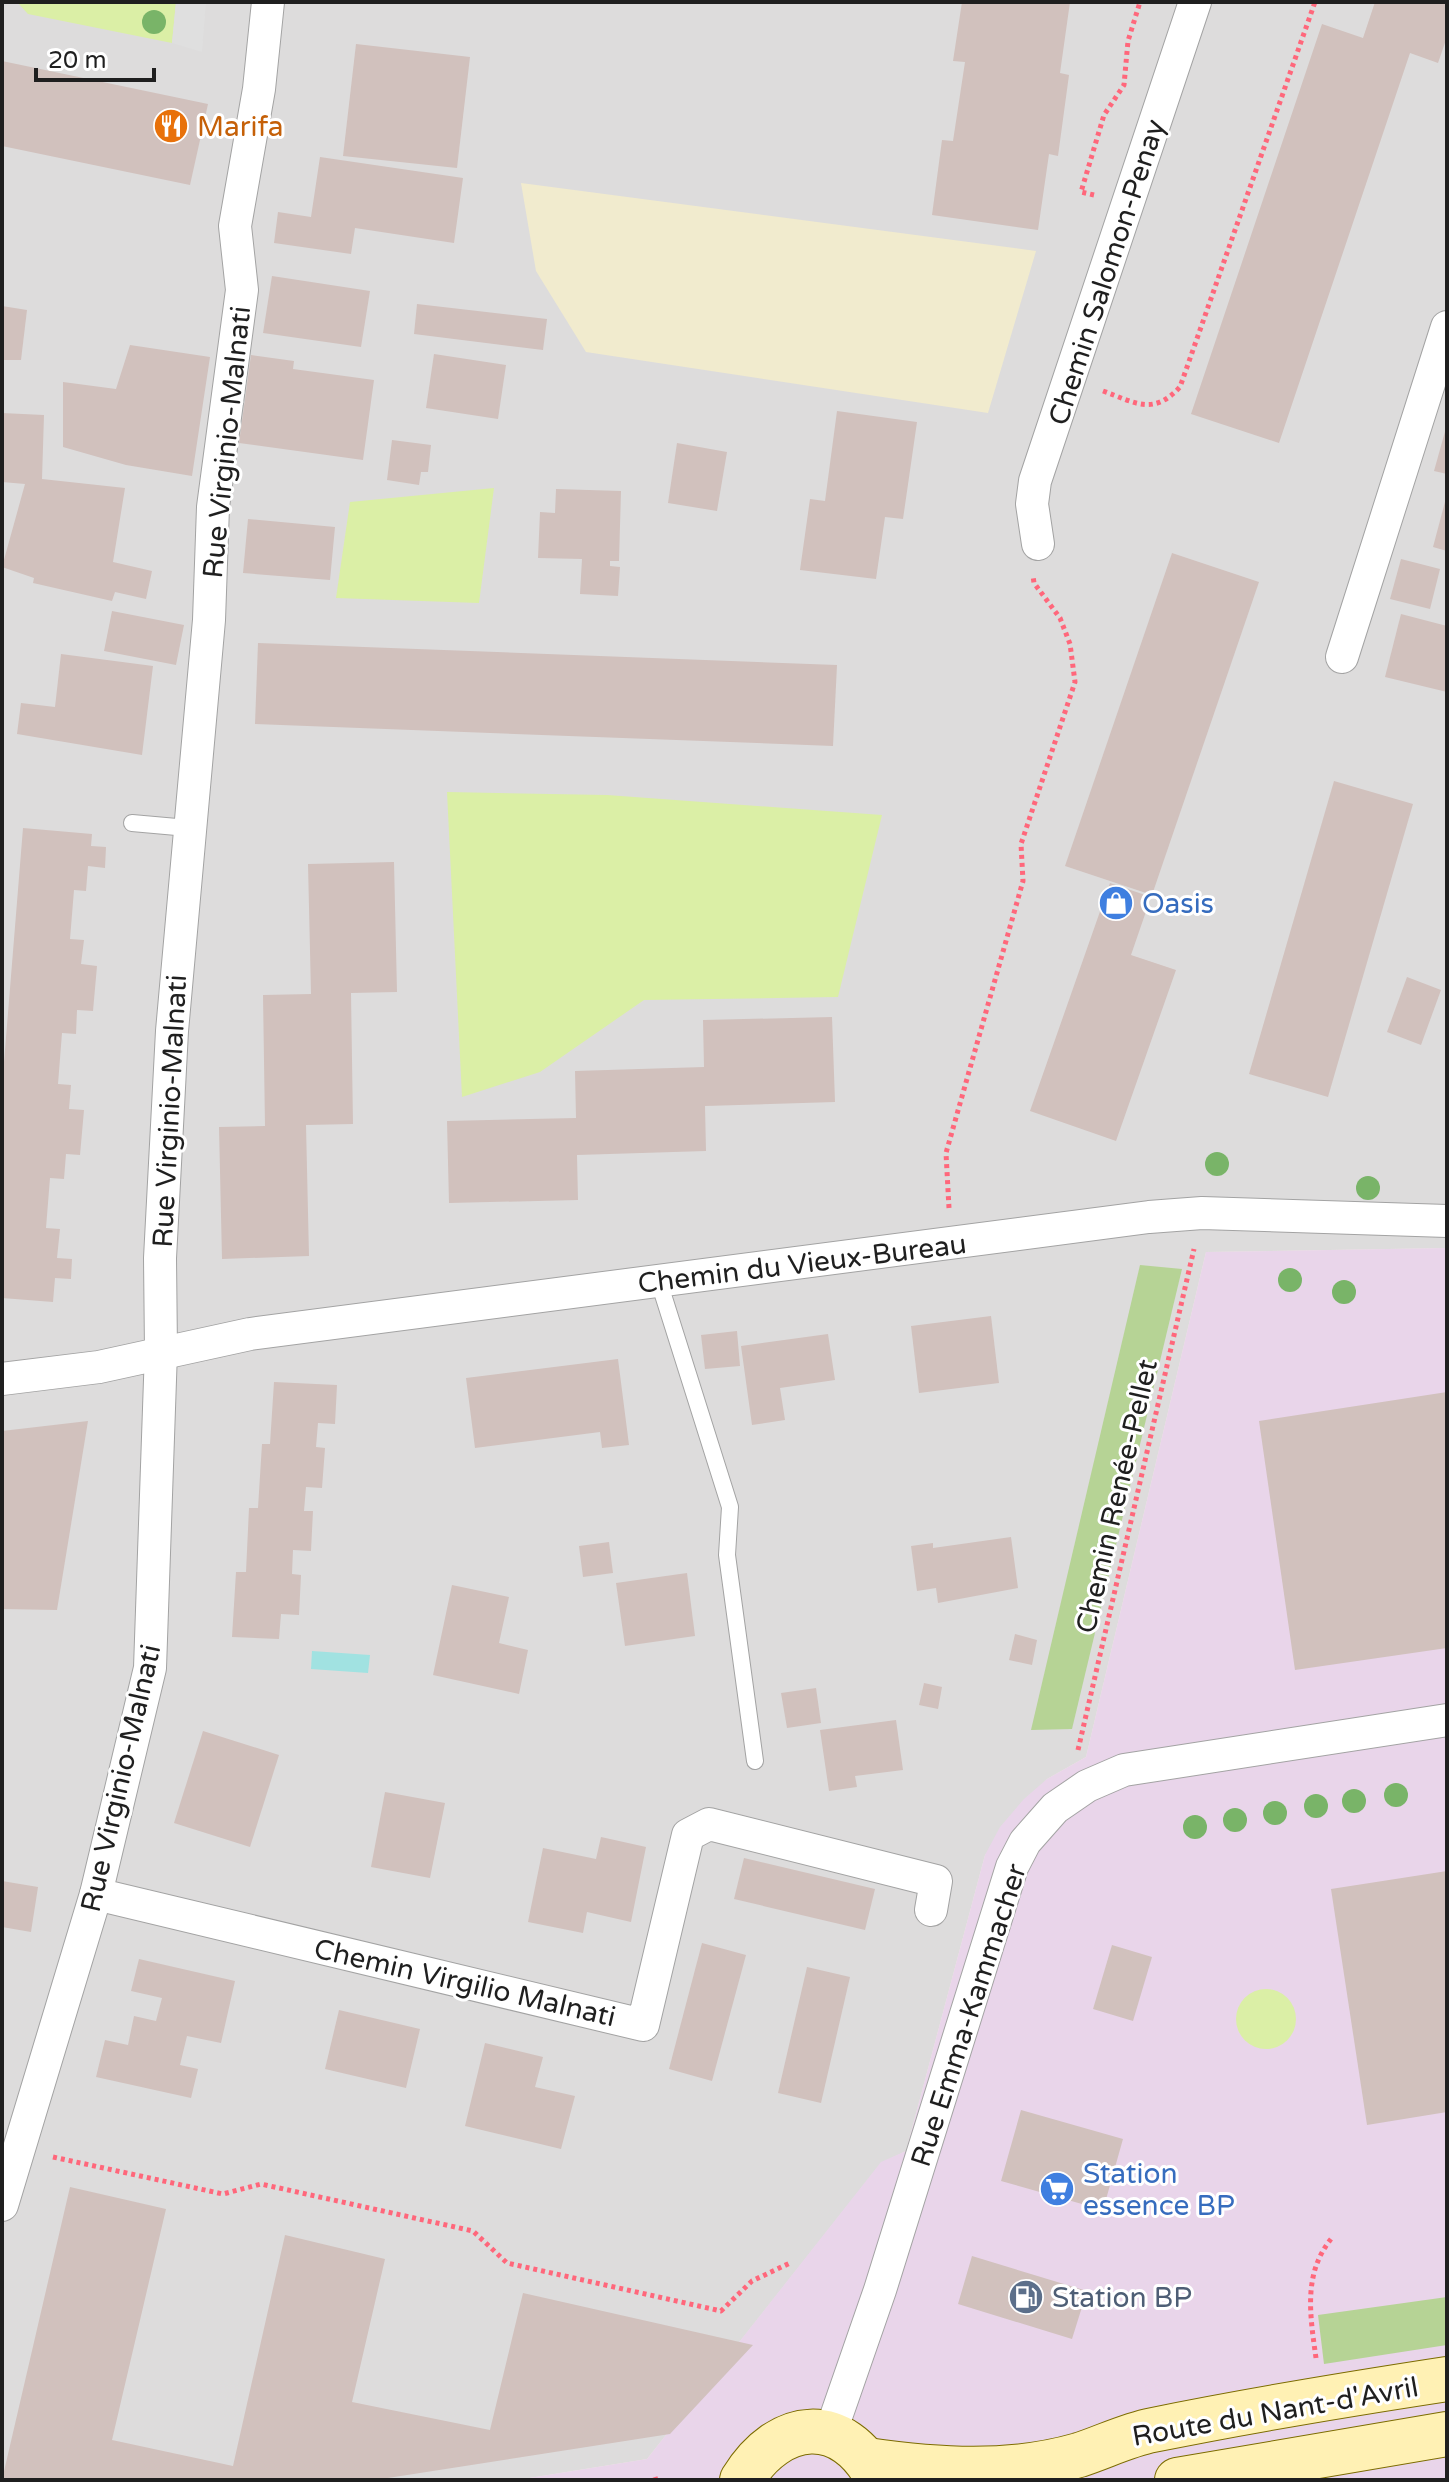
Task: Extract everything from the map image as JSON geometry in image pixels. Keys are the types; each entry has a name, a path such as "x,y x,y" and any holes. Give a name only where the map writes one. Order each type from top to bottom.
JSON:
{"main road":[{"name":"Route du Nant-d'Avril","path":"872,2470 1026,2465 1078,2455 1137,2433 1284,2404 1447,2379"},
{"path":"742,2480 756,2456 777,2440 803,2432 830,2434 851,2444 872,2470"},
{"name":"Route du Nant-d'Avril","path":"1177,2480 1447,2434"}],"street":[{"name":"Rue Virginio-Malnati","path":"2,2205 96,1894 150,1668 161,1351 160,1258 188,828 209,620 213,507 242,290 235,226 259,89 268,2"},
{"name":"Chemin Salomon-Penay","path":"1038,544 1032,504 1035,481 1072,379 1195,2"},
{"path":"1342,657 1447,327"},
{"name":"Chemin du Vieux-Bureau","path":"2,1379 99,1367 250,1334 1149,1217 1202,1213 1447,1221"},
{"name":"Rue Emma-Kammacher","path":"830,2434 880,2290 1012,1867 1039,1824 1068,1797 1124,1770 1447,1720"},
{"name":"Chemin Virgilio Malnati","path":"96,1894 643,2025 688,1835 709,1824 936,1881 931,1910"}],"lane":[{"path":"132,823 188,828"},
{"path":"659,1282 730,1507 727,1555 755,1761"}],"path":[{"path":"1130,201 1081,192 1104,115 1124,85 1128,41 1140,2"},
{"path":"1072,379 1145,406 1166,402 1180,387 1315,2"},
{"path":"949,1211 946,1153 1023,881 1021,844 1075,682 1070,644 1060,618 1034,583 1031,565 1038,544"},
{"name":"Chemin Renée-Pellet","path":"1077,1755 1195,1246"},
{"path":"17,2149 223,2194 261,2184 473,2231 507,2263 721,2311 752,2281 792,2262"},
{"path":"1317,2360 1309,2304 1317,2258 1331,2239"}],"shaded area":[{"path":"2,2 1447,2 1447,1248 1206,1252 1086,1757 1047,1779 985,1855 906,2151 881,2163 647,2459 517,2480 2,2480"},
{"path":"176,2 206,2 202,52 172,43"},
{"path":"521,183 1036,251 988,413 586,352 536,271"},
{"path":"1447,1248 1447,2480 517,2480 647,2459 881,2162 906,2151 985,1855 1000,1827 1024,1799 1047,1779 1086,1757 1206,1252"}],"green space":[{"path":"17,2 176,2 172,43 28,14"},
{"path":"494,488 479,603 336,598 350,502"},
{"path":"447,792 607,795 882,815 838,997 644,1000 540,1072 462,1097"},
{"path":"1140,1265 1182,1269 1072,1729 1031,1730"},
{"path":"1266,1989 1287,1998 1296,2019 1287,2040 1266,2049 1245,2040 1236,2019 1245,1998"},
{"path":"1447,2297 1447,2345 1324,2364 1318,2315"}],"water":[{"path":"312,1651 370,1655 368,1673 311,1669"}],"building":[{"path":"962,2 1070,2 1060,73 1069,75 1058,156 1049,154 1038,230 932,215 942,140 953,141 965,62 953,61"},
{"path":"1375,2 1447,2 1447,37 1438,63 1410,53 1279,443 1191,414 1322,24 1363,38"},
{"path":"356,44 470,57 457,168 343,156"},
{"path":"2,61 208,104 190,185 2,146"},
{"path":"320,157 463,178 454,243 355,228 351,254 274,243 278,212 311,217"},
{"path":"272,276 370,291 361,347 263,333"},
{"path":"417,304 547,319 543,350 414,334"},
{"path":"2,306 27,310 21,360 2,360"},
{"path":"130,345 210,357 192,476 126,465 63,447 63,382 116,389"},
{"path":"434,354 506,365 498,419 426,408"},
{"path":"251,355 294,361 293,369 374,380 363,460 239,443"},
{"path":"837,411 917,422 903,519 885,517 876,579 800,570 810,499 825,501"},
{"path":"2,413 44,415 42,479 125,488 113,562 152,571 146,599 115,592 112,601 33,583 34,578 2,567 25,484 2,482"},
{"path":"1447,429 1447,474 1434,471"},
{"path":"392,440 431,445 428,472 421,472 419,485 387,480"},
{"path":"677,443 727,452 717,511 668,503"},
{"path":"556,489 621,491 619,561 610,561 610,566 620,567 618,596 580,594 582,559 538,558 540,512 555,513"},
{"path":"1447,498 1447,551 1433,547"},
{"path":"248,519 335,527 330,580 243,573"},
{"path":"1172,553 1259,582 1152,895 1065,866"},
{"path":"1401,559 1440,569 1430,609 1390,599"},
{"path":"112,611 184,625 176,665 104,651"},
{"path":"1401,614 1447,626 1447,692 1385,677"},
{"path":"258,643 837,665 833,746 255,724"},
{"path":"61,654 153,666 142,755 17,734 21,703 55,707"},
{"path":"1334,781 1413,804 1328,1097 1249,1074"},
{"path":"23,828 92,834 91,846 106,847 105,868 88,866 86,891 74,890 70,939 84,940 81,964 97,966 93,1011 77,1010 76,1034 62,1033 58,1084 71,1085 69,1109 84,1110 80,1155 66,1154 64,1179 50,1178 46,1228 60,1229 57,1258 72,1259 71,1279 55,1278 53,1302 2,1298 2,1087"},
{"path":"394,862 397,992 351,993 353,1124 306,1125 309,1256 222,1259 219,1127 265,1126 263,995 311,994 308,864"},
{"path":"1110,883 1151,897 1131,955 1176,970 1116,1141 1030,1111"},
{"path":"1407,977 1441,990 1421,1045 1387,1032"},
{"path":"832,1017 835,1102 705,1106 706,1151 577,1155 578,1200 449,1203 447,1121 576,1118 575,1071 704,1067 703,1020"},
{"path":"991,1316 999,1383 919,1393 911,1326"},
{"path":"737,1331 740,1366 705,1369 701,1335"},
{"path":"828,1334 835,1380 780,1388 785,1420 752,1425 741,1346"},
{"path":"618,1359 629,1445 602,1448 600,1432 475,1448 466,1378"},
{"path":"274,1382 337,1385 335,1424 318,1423 316,1447 325,1448 322,1488 306,1487 304,1511 313,1511 311,1551 293,1550 292,1574 301,1575 299,1615 281,1614 279,1639 232,1637 236,1572 246,1572 249,1508 258,1508 262,1444 270,1444"},
{"path":"1447,1392 1447,1648 1295,1670 1259,1421"},
{"path":"88,1421 57,1610 2,1609 2,1431"},
{"path":"1011,1537 1018,1588 938,1603 936,1588 917,1591 911,1546 933,1543 933,1548"},
{"path":"609,1542 613,1573 583,1577 579,1546"},
{"path":"687,1573 695,1636 625,1646 616,1583"},
{"path":"452,1585 509,1597 499,1643 528,1650 519,1694 433,1675"},
{"path":"1015,1634 1037,1640 1032,1665 1009,1660"},
{"path":"924,1683 942,1687 938,1709 919,1705"},
{"path":"816,1688 821,1723 787,1728 781,1693"},
{"path":"896,1720 903,1770 855,1776 857,1787 829,1791 820,1730"},
{"path":"203,1731 279,1755 250,1847 174,1823"},
{"path":"385,1792 445,1803 430,1878 371,1867"},
{"path":"601,1837 646,1847 631,1922 587,1912 583,1933 528,1922 543,1848 596,1859"},
{"path":"744,1858 875,1889 865,1930 734,1899"},
{"path":"1447,1871 1447,2112 1367,2125 1331,1889"},
{"path":"2,1881 38,1887 31,1932 2,1927"},
{"path":"702,1943 746,1955 712,2081 669,2069"},
{"path":"1112,1945 1152,1957 1133,2021 1093,2009"},
{"path":"139,1959 235,1981 221,2043 187,2036 180,2065 198,2069 191,2098 96,2077 105,2040 128,2045 134,2016 156,2021 162,1998 131,1991"},
{"path":"807,1967 850,1977 821,2103 778,2093"},
{"path":"339,2010 420,2029 406,2088 325,2069"},
{"path":"485,2043 543,2057 535,2087 575,2096 561,2149 465,2126"},
{"path":"1021,2110 1123,2139 1103,2210 1001,2181"},
{"path":"70,2187 166,2209 112,2440 233,2466 285,2235 385,2259 352,2402 490,2430 523,2293 753,2345 670,2434 375,2480 2,2480"},
{"path":"972,2256 1087,2291 1072,2339 958,2304"}],"place":[{"name":"Marifa","path":"171,126"},
{"name":"Oasis","path":"1116,903"},
{"name":"Station essence BP","path":"1057,2189"},
{"name":"Station BP","path":"1026,2297"}]}
